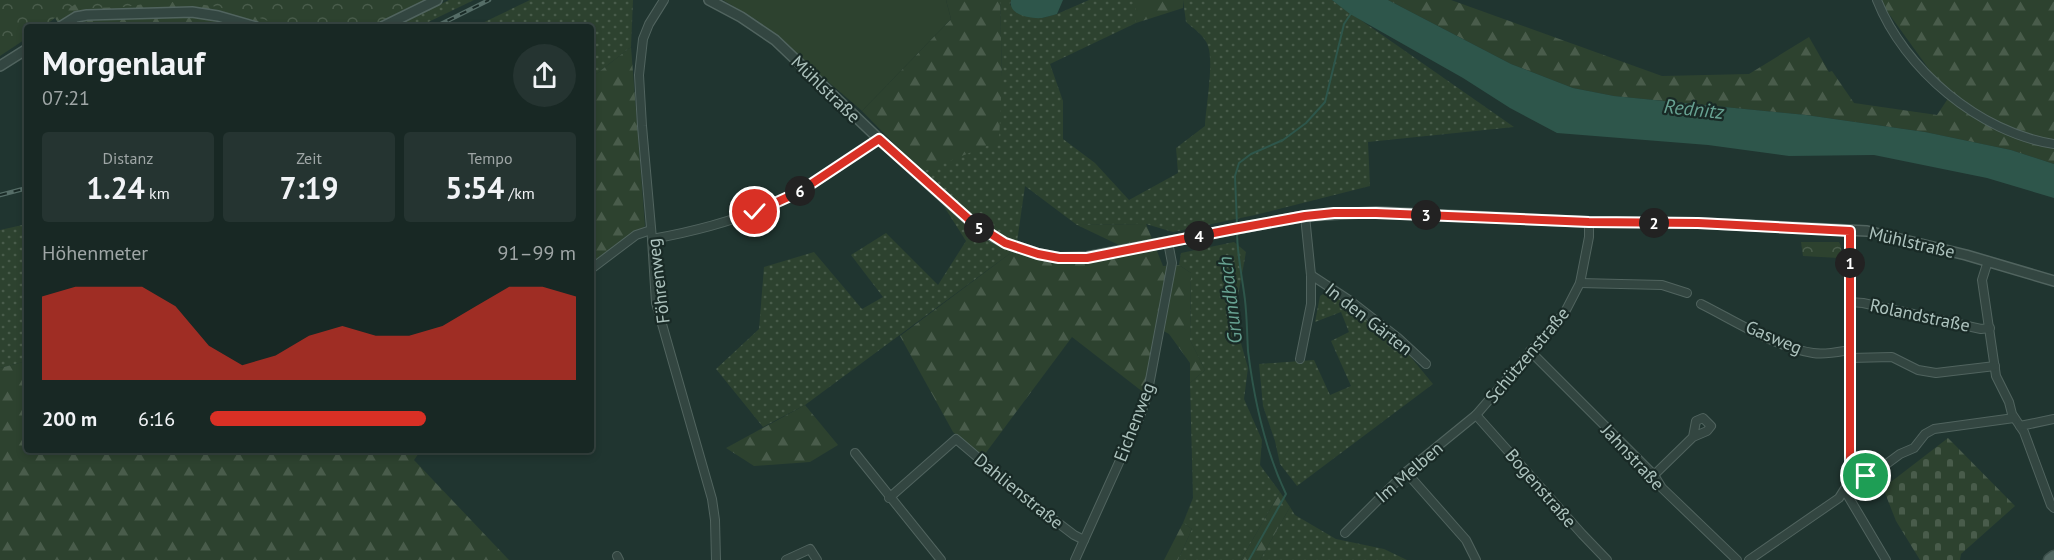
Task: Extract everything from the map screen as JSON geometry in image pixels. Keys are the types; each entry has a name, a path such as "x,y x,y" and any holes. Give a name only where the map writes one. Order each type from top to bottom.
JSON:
{"main road":[{"path":"2050,560 2054,557"}],"street":[{"path":"388,24 436,0"},
{"name":"Föhrenweg","path":"664,0 649,24 643,39 639,75 656,303 712,499 716,560"},
{"name":"Mühlstraße","path":"710,0 775,40 879,139 972,222 1005,243 1038,254 1059,258 1087,258 1305,216 1376,213 1589,222 1698,223 1881,233 2054,281"},
{"path":"1876,0 1901,46 1919,67 1954,98 1999,128 2054,144"},
{"path":"65,24 76,17 87,15 192,12 246,24"},
{"path":"0,66 24,50"},
{"path":"652,238 688,232 755,212 799,192 879,139"},
{"path":"1300,359 1311,304 1311,275 1305,216"},
{"name":"Schützenstraße","path":"1476,415 1565,312 1580,284 1589,237 1589,222"},
{"path":"594,267 636,235 651,230"},
{"path":"1749,560 1839,498 1845,491 1850,475 1850,231"},
{"name":"Eichenweg","path":"1075,560 1147,396 1172,263 1168,242"},
{"path":"1988,261 1982,280 1998,381 2014,418 2020,426 2054,508"},
{"name":"In den Gärten","path":"1311,275 1358,307 1398,338 1426,364"},
{"path":"1580,284 1662,285 1687,293"},
{"name":"Rolandstraße","path":"1850,302 1990,328"},
{"name":"Gasweg","path":"1701,304 1777,342 1801,350 1824,354 1892,357 1918,369 1936,373 1995,366"},
{"name":"Jahnstraße","path":"1530,351 1654,476 1662,488 1737,560"},
{"name":"Im Melben","path":"1345,533 1406,472 1476,415"},
{"name":"Bogenstraße","path":"1476,415 1607,560"},
{"path":"1850,475 1870,475 1877,472 1896,457 1914,448 1925,434 1934,429 2014,418"},
{"path":"2020,426 2054,419"},
{"path":"1654,476 1693,437"},
{"name":"Dahlienstraße","path":"889,498 956,439 1028,501 1084,540"},
{"path":"855,453 941,560"},
{"path":"1406,472 1466,540 1476,560"},
{"path":"1845,491 1886,560"},
{"path":"786,560 810,549 817,560"}],"green space":[{"path":"0,0 407,0 357,24 59,24 55,18 47,24 24,24 24,40 0,56"},
{"path":"0,0 445,0 399,24 277,24 218,7 185,2 157,2 125,7 92,8 80,1 46,24 24,24 24,38 0,55"},
{"path":"449,0 474,0 424,24 400,24"},
{"path":"530,0 633,0 631,47 594,76 594,24 480,24"},
{"path":"723,0 946,0 951,19 862,111 758,21"},
{"path":"946,0 1000,0 1002,78 999,141 922,172 862,111 951,19"},
{"path":"1000,0 1011,0 1010,5 1042,18 1089,0 1136,0 1136,23 1050,64 1063,101 1063,139 1095,163 1129,200 1178,173 1176,148 1205,126 1210,53 1199,32 1186,22 1183,0 1332,0 1514,127 1368,142 1370,186 1255,215 1173,232 1146,224 1077,225 1025,186 1016,249 805,405 763,427 716,369 759,329 764,267 814,252 862,309 883,297 851,255 886,233 938,285 966,241 922,172 1002,78"},
{"path":"1136,0 1183,0 1183,8 1136,23"},
{"path":"1388,0 1451,0 1662,76 1749,74 1809,37 1829,72 1832,71 1854,103 1937,115 1949,97 1879,0 2054,0 2054,164 2011,150 1925,132 1806,115 1614,96 1573,88 1511,64"},
{"path":"631,47 645,226 594,263 594,76"},
{"path":"1146,224 1163,266 1179,265 1191,273 1190,340 1205,370 1190,383 1190,363 1169,334 1158,328 1143,392 1072,337 982,458 953,432 900,336 1016,249 1085,256 1121,246 1077,225"},
{"path":"24,225 24,362 0,368 0,230"},
{"path":"1234,242 1246,252 1234,318 1248,368 1244,399 1262,440 1260,465 1280,492 1241,560 1178,560 1192,529 1183,523 1193,498 1190,383 1205,370 1190,340 1191,273 1179,265 1181,253"},
{"path":"1801,242 1839,242 1841,254 1839,258 1803,256"},
{"path":"1328,291 1400,344 1433,384 1297,486 1280,464 1263,406 1259,364 1314,360 1330,395 1351,386 1331,341 1349,332 1341,312 1315,322 1320,296"},
{"path":"24,362 24,453 419,453 414,460 509,560 0,560 0,368"},
{"path":"805,405 838,445 810,462 754,466 726,448"},
{"path":"1948,438 2015,506 1961,554 1960,560 1920,560 1896,521 1883,488"},
{"path":"1280,492 1290,507 1260,560 1241,560"},
{"path":"1290,507 1295,515 1336,539 1384,549 1407,560 1260,560"},
{"path":"1183,523 1192,529 1178,560 1164,560"}],"water":[{"path":"1011,0 1063,0 1057,14 1037,18 1016,13"},
{"name":"Rednitz","path":"1332,0 1388,0 1511,64 1573,88 1614,96 1806,115 1925,132 2011,150 2054,164 2054,198 1987,178 1874,155 1789,156 1708,145 1557,133 1350,14"}],"waterway":[{"name":"Grundbach","path":"1237,225 1235,176 1239,163 1251,154 1283,140 1306,123 1325,102 1344,24 1352,12"},
{"name":"Grundbach","path":"1237,231 1246,306 1248,351 1254,387 1266,442 1286,494 1249,560"}],"railway":[{"path":"441,24 489,0"},
{"path":"0,195 24,189"}],"route":[{"path":"755,212 799,192 879,139 988,234 1005,243 1059,258 1087,258 1305,216 1334,213 1589,222 1698,223 1850,231 1850,475 1866,476"}]}
